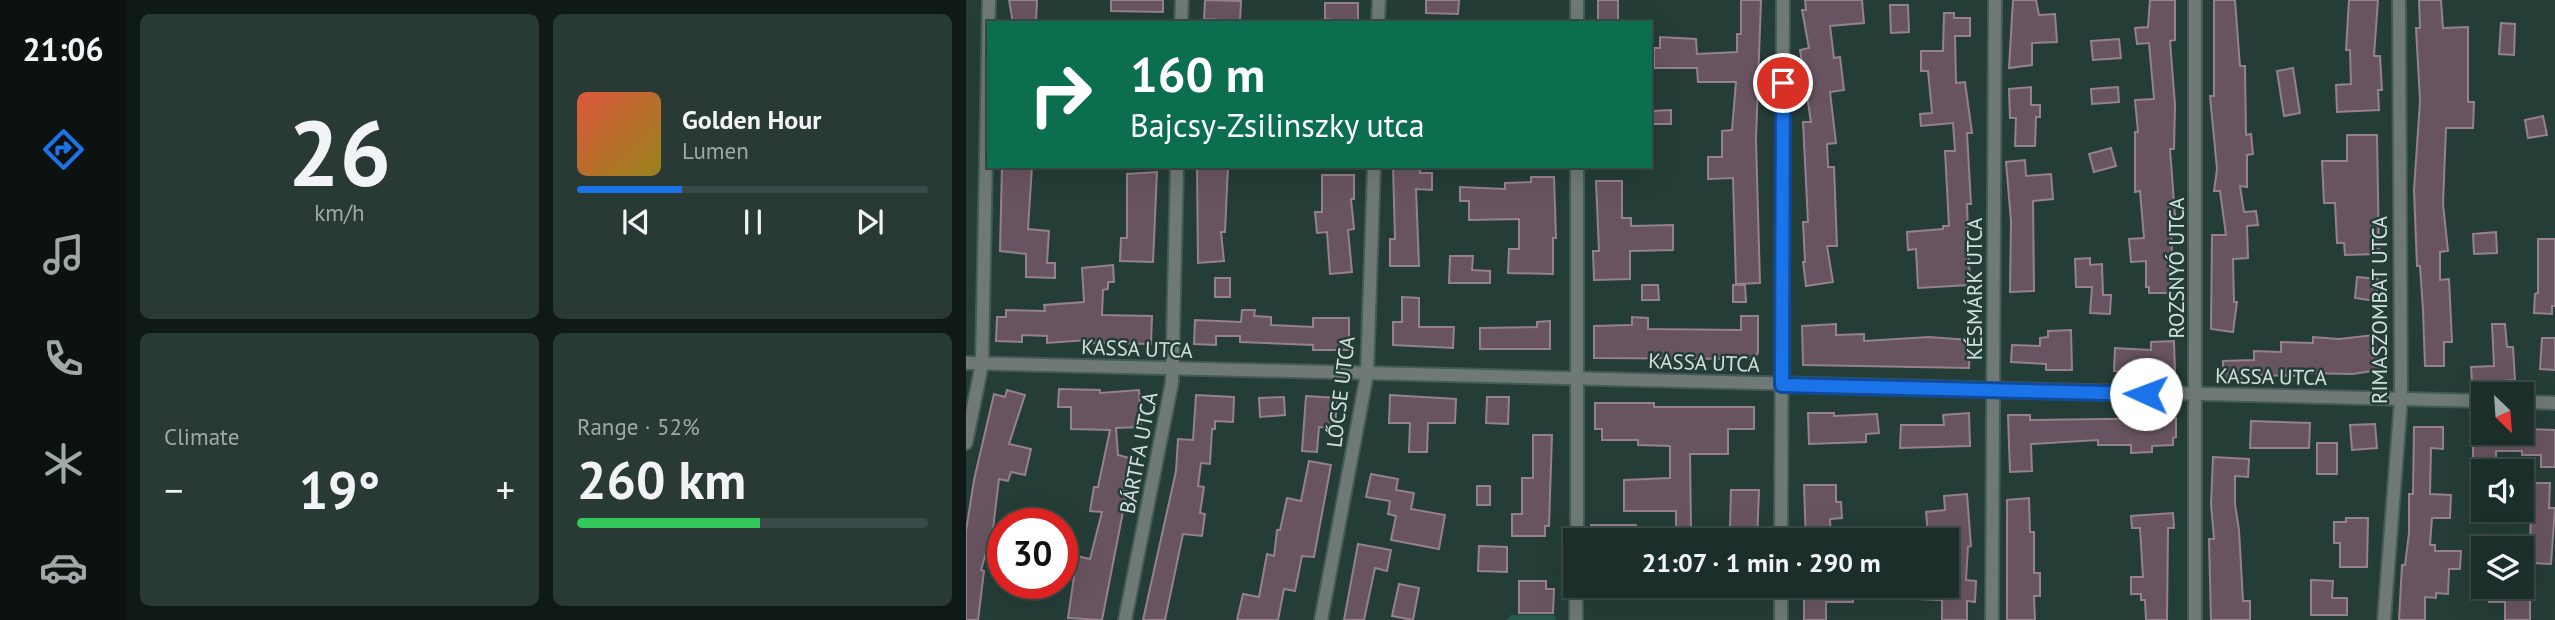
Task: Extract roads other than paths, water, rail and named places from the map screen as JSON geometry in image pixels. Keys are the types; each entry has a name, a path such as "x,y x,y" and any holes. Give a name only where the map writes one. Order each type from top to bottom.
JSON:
{"street":[{"path":"989,0 989,21"},
{"path":"1181,21 1182,0"},
{"path":"1378,21 1379,0"},
{"path":"1577,0 1577,21"},
{"path":"1782,528 1783,0"},
{"name":"KÉSMÁRK UTCA","path":"1992,620 1995,0"},
{"name":"ROZSNYÓ UTCA","path":"2195,0 2195,620"},
{"name":"RIMASZOMBAT UTCA","path":"2384,620 2401,399 2399,0"},
{"path":"966,443 982,364 987,104"},
{"name":"BÁRTFA UTCA","path":"1125,620 1170,397 1177,168"},
{"name":"LŐCSE UTCA","path":"1321,620 1367,374 1374,168"},
{"path":"1577,168 1577,528"},
{"name":"KASSA UTCA","path":"966,363 2471,401"},
{"path":"2534,402 2555,403"},
{"path":"1576,620 1577,598"},
{"path":"1781,598 1781,620"}]}
